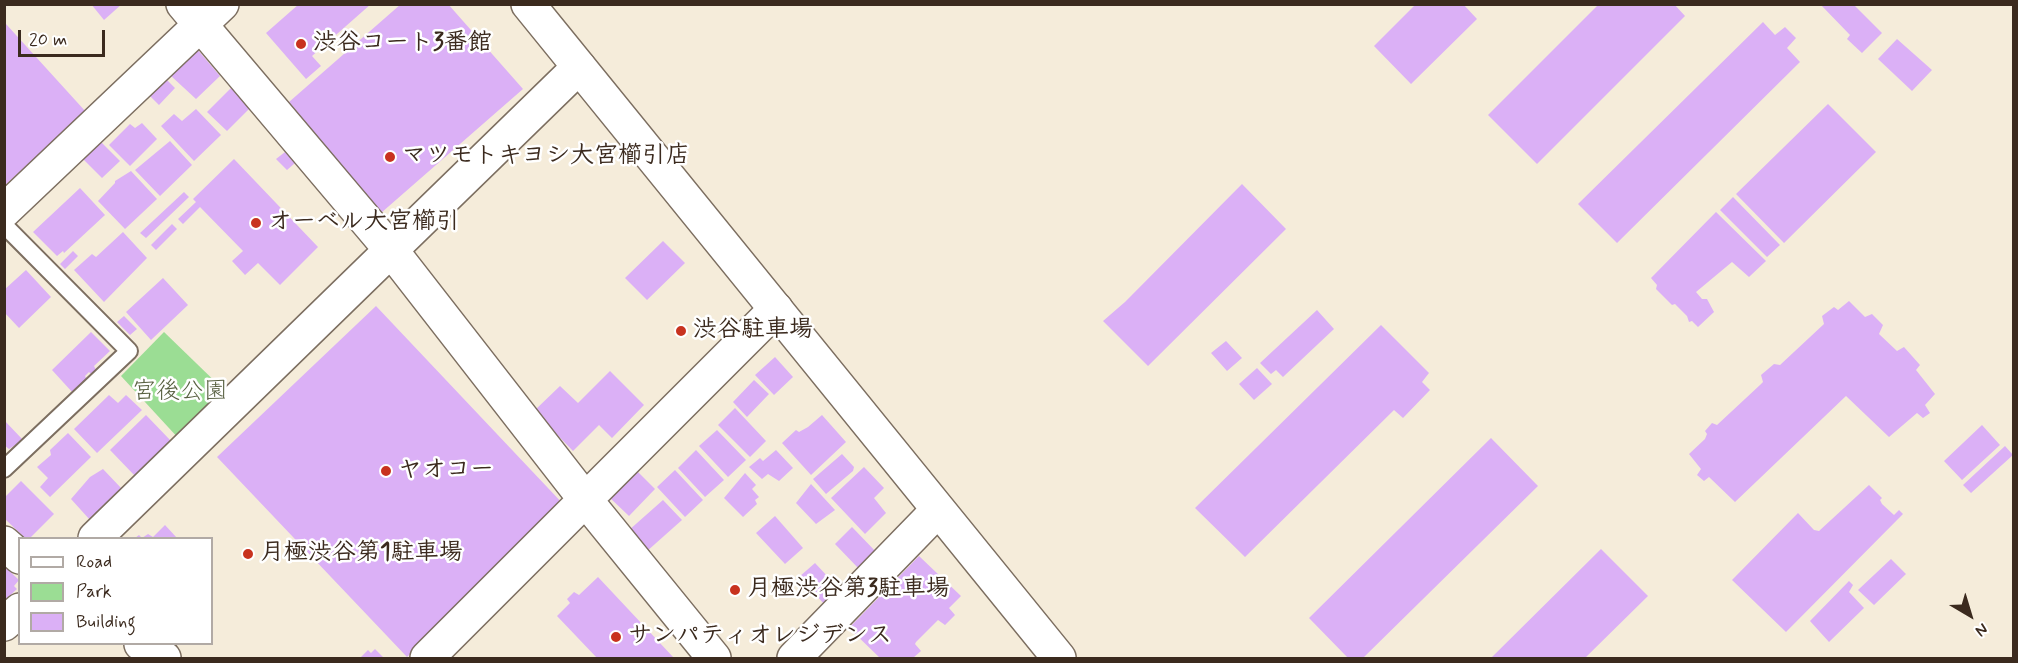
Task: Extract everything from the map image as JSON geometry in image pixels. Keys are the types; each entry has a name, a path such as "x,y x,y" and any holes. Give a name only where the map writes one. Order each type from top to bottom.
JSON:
{"street":[{"path":"528,4 937,511 1059,658"},
{"path":"4,211 201,11 584,498 714,658"},
{"path":"96,537 579,67"},
{"path":"427,658 584,498 776,309"},
{"path":"794,658 937,511"},
{"path":"4,543 18,555"},
{"path":"4,624 18,612"},
{"path":"143,645 164,658"}],"lane":[{"path":"4,225 129,351 4,469"}],"green space":[{"name":"宮後公園","path":"164,332 227,393 180,440 121,376"}],"building":[{"path":"91,4 122,4 104,20"},
{"name":"渋谷コート3番館","path":"299,4 371,4 312,56 321,66 306,79 266,33"},
{"name":"マツモトキヨシ大宮櫛引店","path":"401,4 448,4 523,89 381,213 289,102"},
{"path":"1416,4 1463,4 1477,19 1411,84 1374,46"},
{"path":"1599,4 1674,4 1685,16 1537,164 1488,115"},
{"path":"1820,4 1853,4 1882,33 1862,53 1847,39 1850,35"},
{"path":"1763,22 1775,35 1785,27 1796,38 1787,48 1800,62 1617,243 1578,204"},
{"path":"6,24 86,112 4,186 4,25"},
{"path":"1897,39 1932,70 1912,91 1878,59"},
{"path":"197,49 220,76 196,99 170,75"},
{"path":"166,79 175,88 159,105 149,95"},
{"path":"234,85 253,105 227,131 207,112"},
{"path":"1828,104 1876,152 1784,243 1736,194"},
{"path":"196,109 221,135 194,161 161,126 174,114 182,121"},
{"path":"142,123 157,139 130,166 109,145 130,124 135,128"},
{"path":"99,140 120,161 102,178 81,157"},
{"path":"170,141 192,165 160,196 135,170"},
{"path":"285,152 295,163 287,170 276,159"},
{"name":"オーベル大宮櫛引","path":"234,159 318,247 280,285 258,263 245,275 232,261 243,251 200,207 183,224 178,219 196,202 193,199"},
{"path":"131,171 157,199 125,229 98,201 115,181"},
{"path":"1242,184 1286,229 1148,366 1103,321 1125,302"},
{"path":"80,188 105,215 64,253 63,251 57,256 33,232"},
{"path":"184,192 189,197 146,238 140,233"},
{"path":"1733,197 1780,245 1767,257 1720,210"},
{"path":"1716,212 1766,261 1749,277 1732,262 1696,292 1702,299 1707,299 1714,312 1698,327 1692,321 1689,322 1687,316 1675,304 1672,305 1656,289 1657,285 1651,278"},
{"path":"172,224 177,229 156,250 151,245"},
{"path":"123,232 147,258 104,302 74,270 92,254 96,257"},
{"path":"663,241 685,263 647,300 625,278"},
{"path":"73,251 78,256 65,269 60,264"},
{"path":"26,270 51,297 19,328 4,312 4,290"},
{"path":"163,278 188,305 151,340 126,312"},
{"path":"1849,301 1865,317 1872,314 1883,325 1879,334 1897,351 1904,347 1920,365 1916,370 1935,394 1925,405 1930,413 1923,418 1917,413 1889,437 1846,396 1735,502 1709,477 1704,481 1697,475 1701,469 1689,454 1705,439 1707,434 1705,431 1712,423 1717,425 1763,382 1761,375 1774,364 1780,365 1824,324 1822,316 1834,307 1838,310"},
{"path":"376,306 565,506 407,657 217,457"},
{"path":"1317,310 1334,329 1283,377 1276,370 1271,374 1260,363"},
{"path":"124,316 137,329 130,335 117,322"},
{"path":"1381,325 1429,373 1422,382 1430,390 1403,418 1394,410 1245,557 1195,508"},
{"path":"91,332 110,351 94,366 96,370 92,375 89,372 85,376 87,380 73,393 52,370"},
{"path":"1226,341 1242,358 1227,371 1211,353"},
{"path":"775,357 793,377 774,395 755,375"},
{"path":"1257,368 1272,384 1254,400 1239,384"},
{"path":"610,371 644,405 612,438 599,425 573,451 534,411 560,386 578,403"},
{"path":"754,380 769,394 747,417 733,402"},
{"path":"109,395 118,403 126,395 142,410 97,453 74,429"},
{"path":"735,408 766,441 750,457 718,425"},
{"path":"146,415 171,441 135,476 110,450"},
{"path":"822,415 846,442 811,475 782,443 796,430 799,432 808,427"},
{"path":"4,420 23,440 9,449 4,445"},
{"path":"1982,425 2000,445 1962,480 1944,461"},
{"path":"717,430 746,460 728,477 699,446"},
{"path":"68,433 91,457 50,497 40,487 48,478 37,467 51,455 50,450"},
{"path":"1491,438 1538,486 1363,658 1348,658 1309,618"},
{"path":"2005,446 2013,455 1971,493 1963,485"},
{"path":"696,450 724,480 705,497 678,468"},
{"path":"776,450 793,468 779,481 768,474 762,479 749,467 760,458 763,461"},
{"path":"842,454 854,467 853,471 826,494 813,479"},
{"path":"864,467 884,488 874,498 886,513 865,534 831,498"},
{"path":"103,469 122,489 90,520 71,499 90,477"},
{"path":"636,470 655,489 629,516 609,497"},
{"path":"675,470 703,500 685,517 657,487"},
{"path":"745,473 756,485 752,489 759,497 755,500 757,504 743,517 724,498"},
{"path":"21,481 54,514 31,537 24,537 5,519 5,497"},
{"path":"811,484 835,510 816,524 796,503"},
{"path":"1869,485 1882,498 1880,500 1882,504 1894,515 1899,510 1903,514 1786,632 1732,580 1798,513 1814,530 1819,531"},
{"path":"663,500 682,520 646,552 628,531"},
{"path":"775,516 803,548 785,564 756,533"},
{"path":"165,525 176,537 153,537"},
{"path":"852,527 879,555 860,570 835,544"},
{"path":"1601,549 1648,596 1585,658 1491,658"},
{"path":"919,556 961,596 949,608 955,615 945,625 938,620 916,642 915,644 921,651 913,658 880,658 849,628"},
{"path":"1891,559 1906,574 1874,605 1858,590"},
{"path":"815,563 843,593 827,607 799,577"},
{"path":"4,566 18,581 14,586 17,589 4,601"},
{"name":"サンパティオレジデンス","path":"598,577 674,658 597,658 557,616 570,603 567,599 574,592 579,595"},
{"path":"1849,581 1853,585 1849,592 1864,608 1829,642 1810,621"},
{"path":"375,649 384,658 360,658 368,650 371,653"}],"place":[{"name":"渋谷コート3番館","path":"301,44"},
{"name":"マツモトキヨシ大宮櫛引店","path":"390,157"},
{"name":"オーベル大宮櫛引","path":"256,223"},
{"name":"渋谷駐車場","path":"681,331"},
{"name":"ヤオコー","path":"386,471"},
{"name":"月極渋谷第1駐車場","path":"248,554"},
{"name":"月極渋谷第3駐車場","path":"735,590"},
{"name":"サンパティオレジデンス","path":"616,637"}]}
